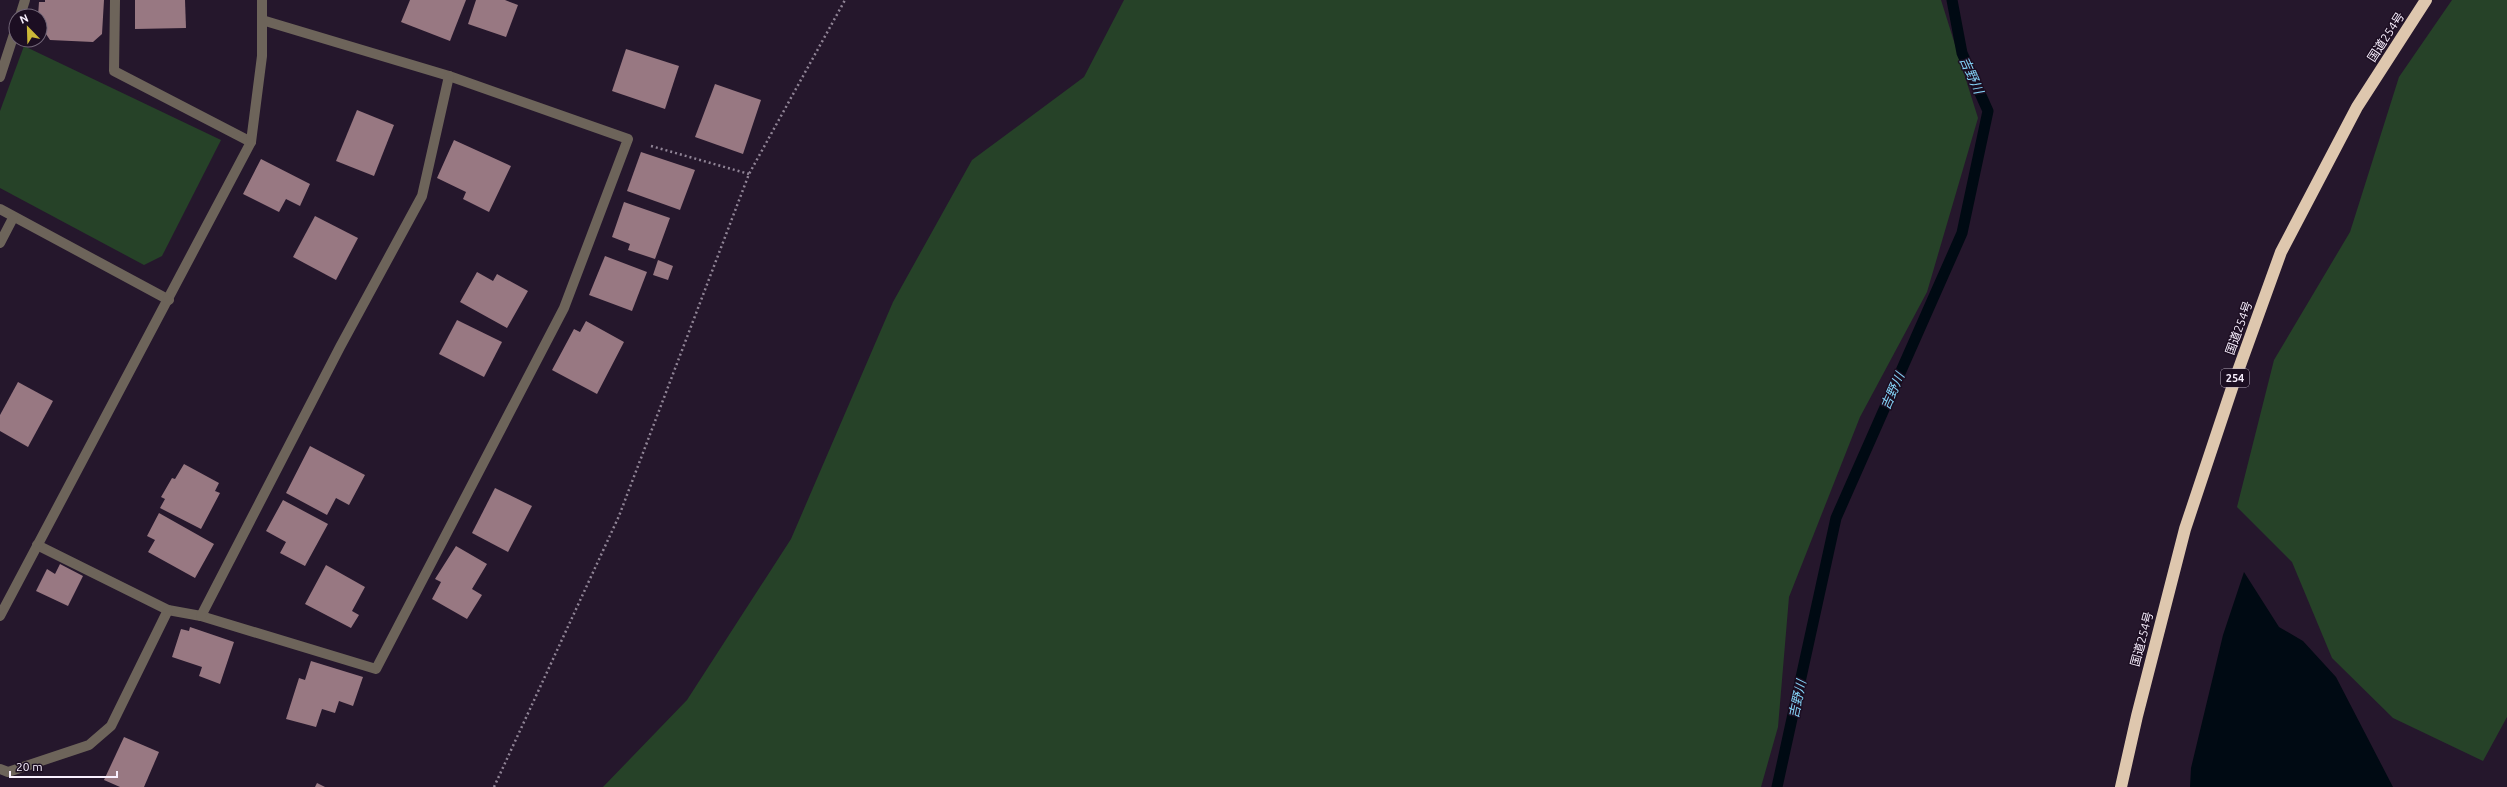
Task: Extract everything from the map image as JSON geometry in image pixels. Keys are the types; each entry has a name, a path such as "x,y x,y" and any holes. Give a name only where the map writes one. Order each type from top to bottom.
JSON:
{"highway":[{"name":"国道254号","path":"2121,787 2137,716 2185,529 2234,382 2282,252 2357,107 2426,0"}],"street":[{"path":"115,0 114,71 251,142"},
{"path":"0,616 169,300 251,142 262,56 262,0"},
{"path":"37,545 168,610 201,616 376,669 564,308 628,139 449,76 262,20"},
{"path":"0,77 9,48"},
{"path":"201,616 340,347 422,196 449,76"},
{"path":"0,209 13,218 169,300"},
{"path":"0,243 13,218"},
{"path":"0,769 8,772 89,745 111,726 168,610"}],"path":[{"path":"494,787 619,516 749,174 845,0"},
{"path":"650,146 749,174"}],"green space":[{"path":"1124,0 1941,0 1978,118 1927,292 1860,417 1789,597 1778,727 1761,787 603,787 687,700 791,539 893,302 972,160 1084,77"},
{"path":"2452,0 2507,0 2507,717 2483,761 2393,718 2332,658 2292,562 2237,507 2274,360 2350,232 2399,77"},
{"path":"23,48 28,48 221,140 162,256 144,265 0,188 0,111"}],"shaded area":[{"path":"2244,572 2279,627 2303,641 2336,677 2393,787 2190,787 2191,768 2223,635"}],"building":[{"path":"45,0 104,0 102,34 93,42 50,40 48,37 48,8 39,8 39,2 45,2"},
{"path":"135,0 185,0 186,28 135,29"},
{"path":"410,0 466,0 450,41 401,22"},
{"path":"476,0 505,0 518,5 506,37 468,24"},
{"path":"626,49 679,66 665,109 612,91"},
{"path":"715,84 761,100 743,154 695,137"},
{"path":"357,110 394,125 374,176 336,161"},
{"path":"454,140 511,166 489,212 463,199 466,192 437,178"},
{"path":"641,152 695,170 680,210 627,191"},
{"path":"261,159 310,184 300,206 286,199 279,212 243,194"},
{"path":"624,202 670,218 655,259 628,250 630,244 612,237"},
{"path":"315,216 358,238 336,280 293,257"},
{"path":"605,256 647,272 632,311 589,295"},
{"path":"658,260 673,266 668,280 653,275"},
{"path":"477,272 493,281 497,274 528,291 507,328 460,302"},
{"path":"457,320 502,342 484,377 439,354"},
{"path":"586,321 624,342 597,394 552,370 574,329 580,332"},
{"path":"18,382 53,401 28,447 0,431 0,415"},
{"path":"310,446 365,475 349,505 336,498 327,515 286,493"},
{"path":"184,464 219,483 215,491 220,493 201,529 160,508 165,499 161,497 172,478 175,479"},
{"path":"495,488 532,506 508,552 472,533"},
{"path":"283,500 328,524 305,566 280,553 286,542 266,531"},
{"path":"159,513 214,544 195,578 148,552 155,540 147,536"},
{"path":"456,546 487,564 472,589 482,595 467,619 432,599 441,582 435,579"},
{"path":"60,564 83,576 68,606 36,591 47,569 55,574"},
{"path":"326,565 365,587 352,611 359,615 351,628 305,604"},
{"path":"190,627 234,642 220,684 199,676 202,667 172,657 181,629 189,631"},
{"path":"311,661 363,677 353,706 339,701 335,713 322,709 316,727 286,719 299,678 305,680"},
{"path":"124,737 159,752 144,787 120,787 104,780"},
{"path":"317,783 325,787 315,787"}],"waterway":[{"name":"吉野川","path":"1777,787 1836,518 1962,233 1988,111 1962,53 1952,0"}]}
